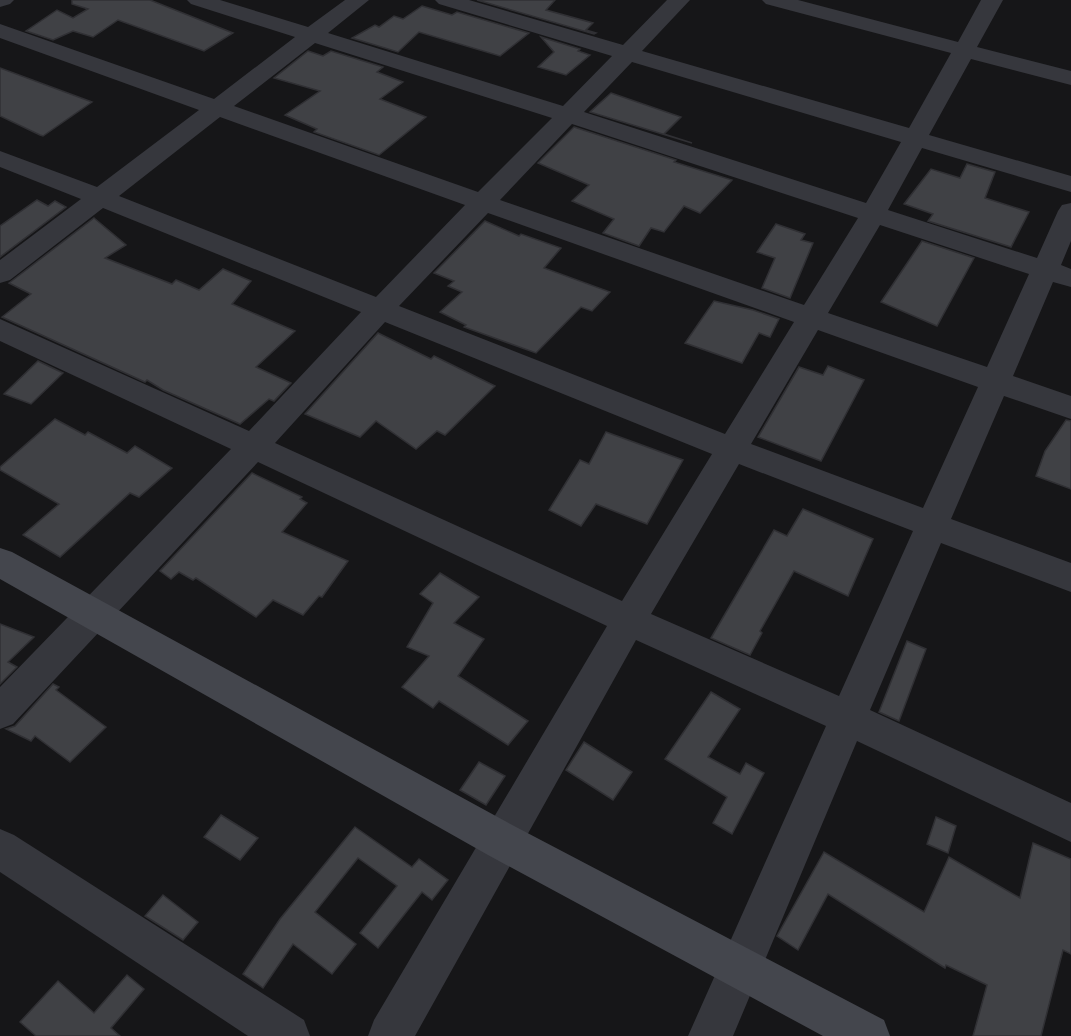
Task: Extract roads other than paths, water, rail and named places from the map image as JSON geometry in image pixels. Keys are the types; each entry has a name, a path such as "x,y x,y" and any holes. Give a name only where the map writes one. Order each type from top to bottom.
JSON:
{"street":[{"path":"198,0 568,115 1058,274"},
{"path":"0,274 358,0"},
{"path":"446,0 1071,184"},
{"path":"0,712 254,446 381,308 679,0"},
{"path":"773,0 1071,78"},
{"path":"390,1036 629,620 873,214 992,0"},
{"path":"0,31 1071,408"},
{"path":"0,158 732,449 1071,578"},
{"path":"710,1036 933,526 994,380 1058,274 1071,210"},
{"path":"0,329 629,620 848,718 1071,823"},
{"path":"0,562 502,841 868,1036"},
{"path":"0,849 288,1036"}]}
